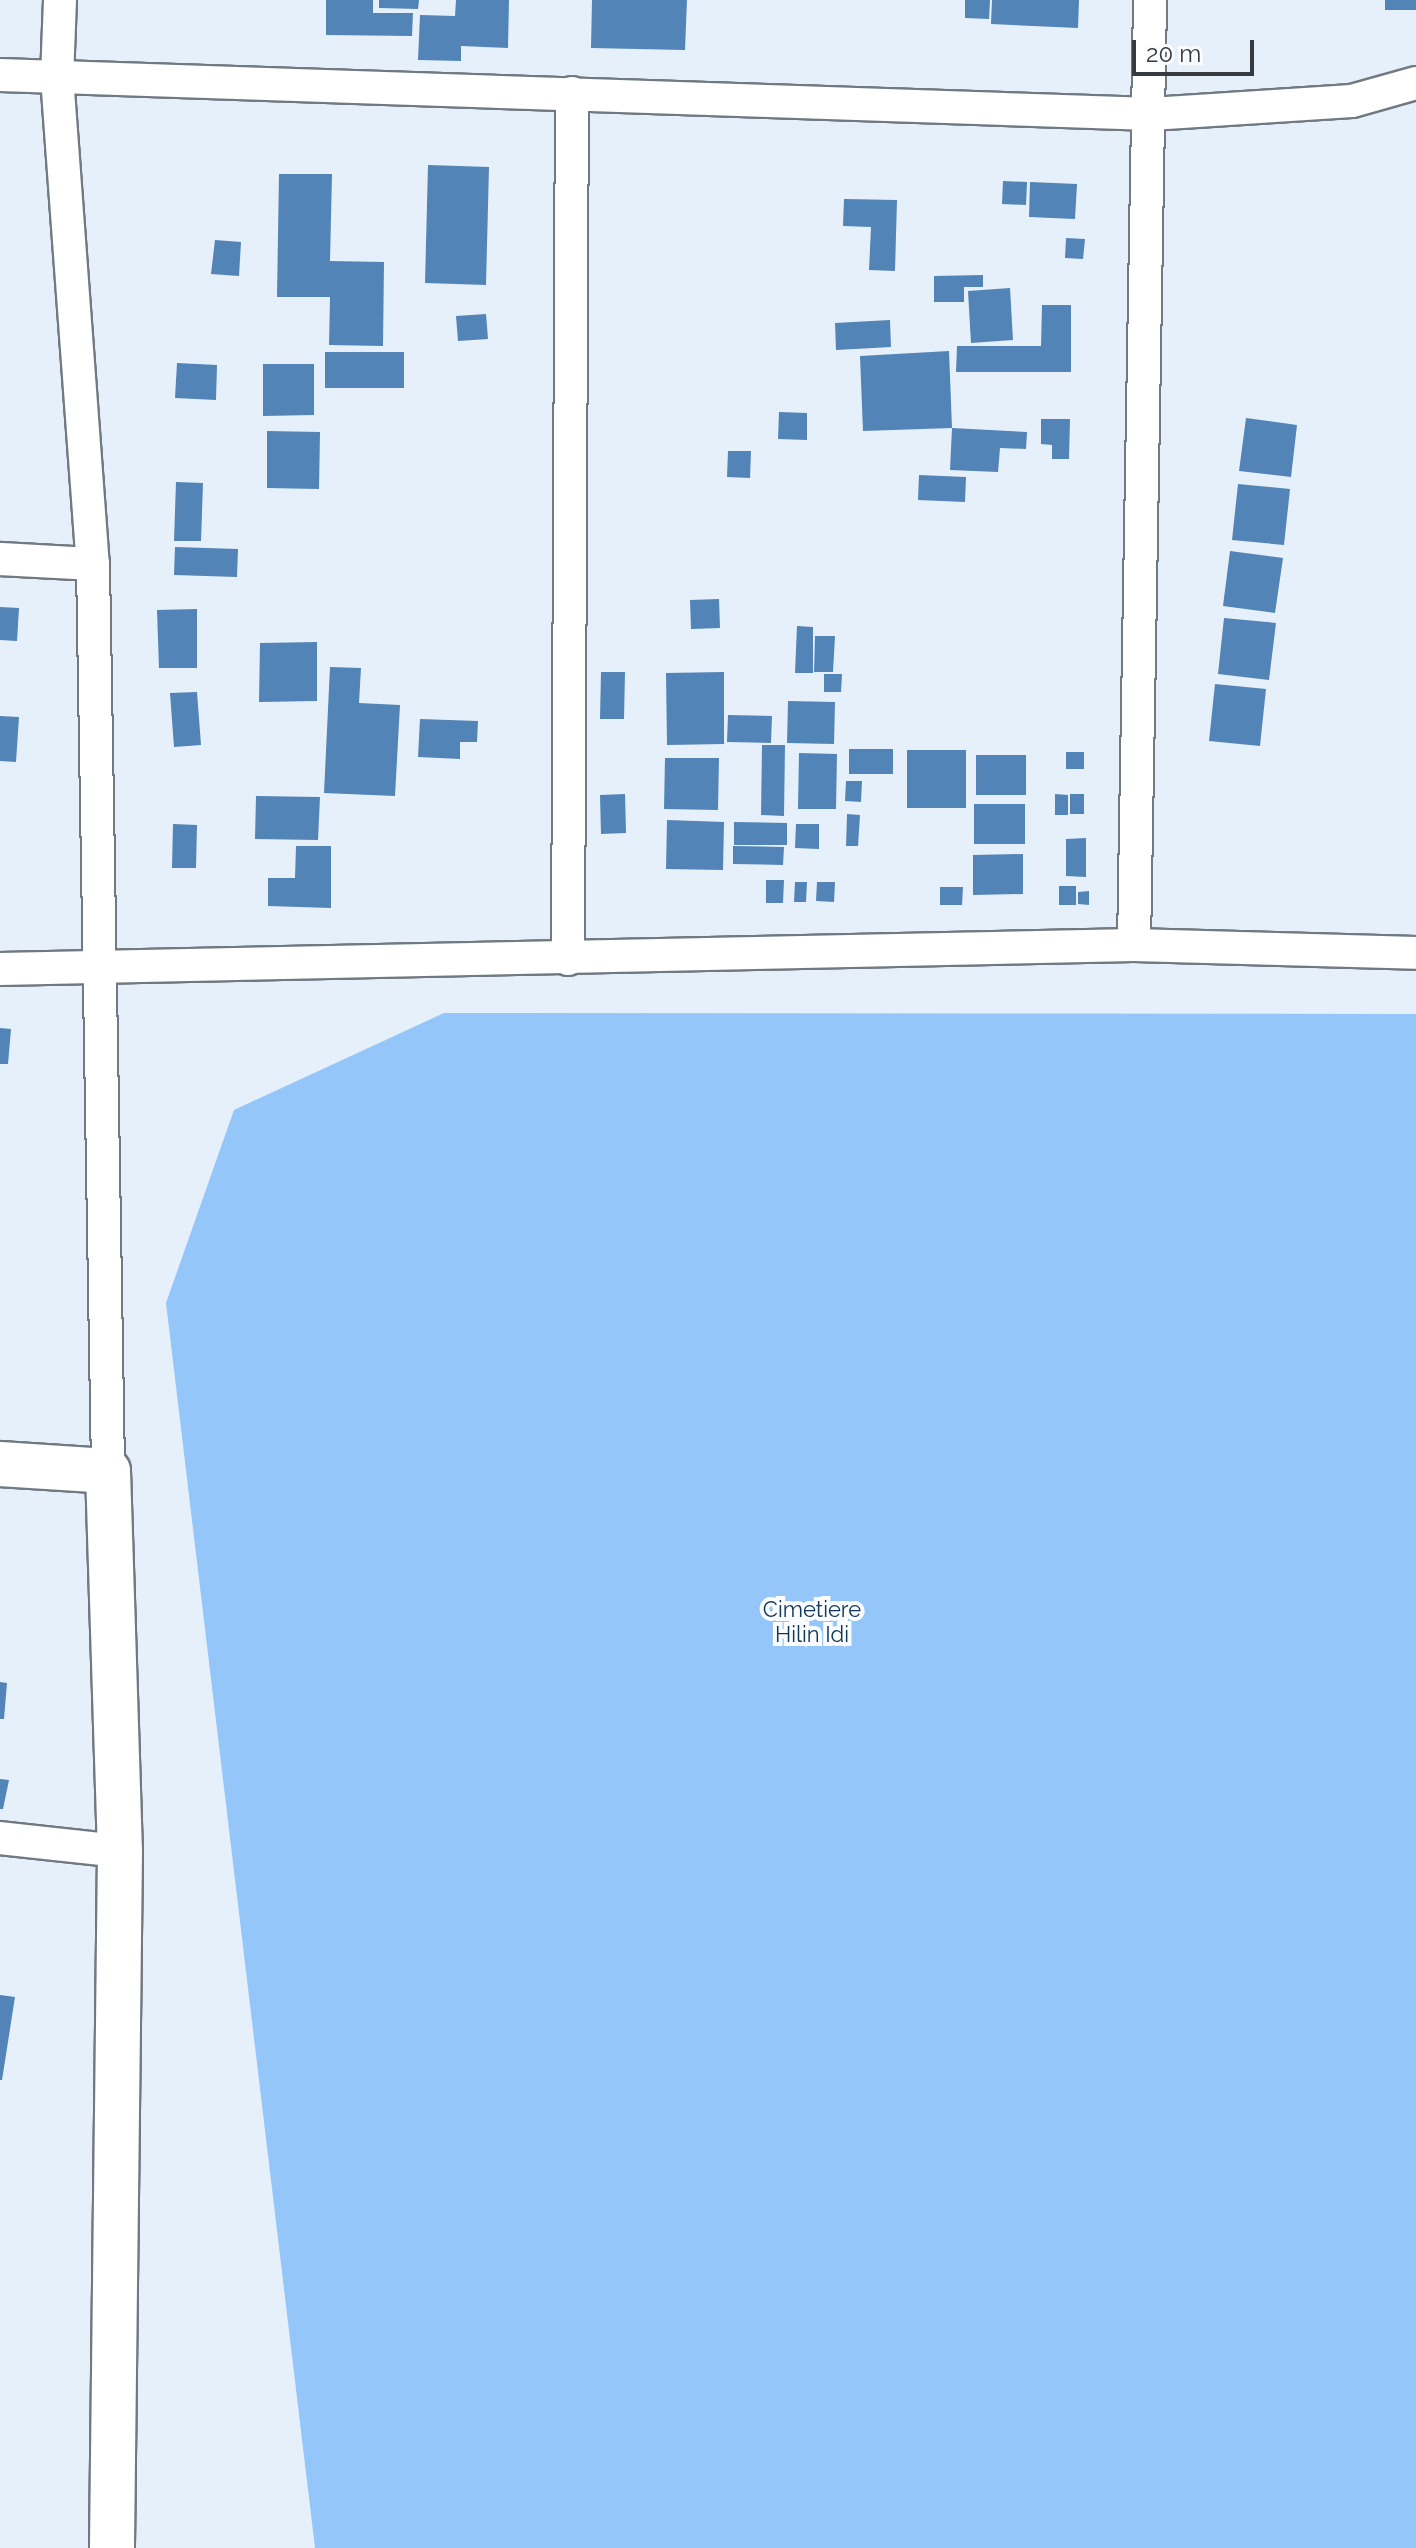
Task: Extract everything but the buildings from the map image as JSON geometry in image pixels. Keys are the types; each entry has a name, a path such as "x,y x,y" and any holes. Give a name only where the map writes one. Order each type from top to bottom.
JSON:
{"street":[{"path":"60,0 57,77 93,564 108,1471 120,1851 112,2548"},
{"path":"1134,945 1151,114 1150,0"},
{"path":"0,75 1151,114 1352,101 1416,83"},
{"path":"568,959 572,93"},
{"path":"0,559 93,564"},
{"path":"0,969 1134,945 1416,953"},
{"path":"0,1464 108,1471"},
{"path":"0,1838 120,1851"}],"green space":[{"name":"Cimetiere Hilin Idi","path":"444,1013 1416,1014 1416,2548 315,2548 166,1303 234,1110"}]}
